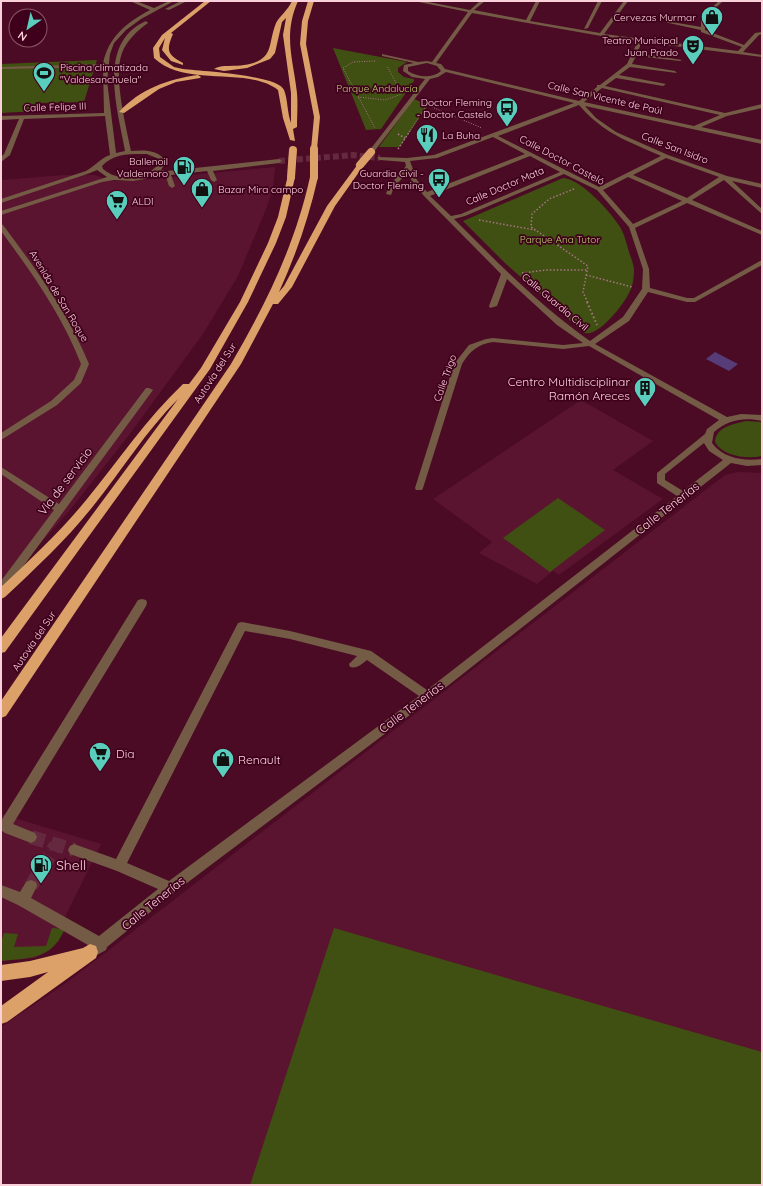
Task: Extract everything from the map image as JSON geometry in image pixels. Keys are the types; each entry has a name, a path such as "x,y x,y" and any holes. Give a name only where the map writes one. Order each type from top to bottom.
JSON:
{"highway":[{"path":"208,1 186,16 172,30 156,48 157,58 172,68 183,71 258,79 276,86 281,90 286,118 293,140"},
{"name":"Autovía del Sur","path":"1,648 204,369 244,302 272,243 282,217 291,177 294,93 285,43 290,11 296,1"},
{"name":"Autovía del Sur","path":"1,712 232,371 267,311 294,250 309,201 314,177 314,149 317,117 303,44 305,21 311,1"},
{"path":"172,30 165,45 165,50 173,60 191,67 204,69 245,66 270,57 279,22 290,11"},
{"path":"122,112 149,90 161,85 190,77 223,76"},
{"path":"267,311 288,287 331,206 371,152"},
{"path":"1,594 54,545 90,502 166,404 204,369"},
{"path":"1,973 30,969 96,948"},
{"path":"1,1016 96,948"}],"street":[{"path":"132,1 154,10"},
{"path":"113,155 104,65 109,49 117,36 135,22 172,1"},
{"path":"128,151 116,61 121,48 128,37 138,27 160,13 185,1"},
{"path":"416,1 602,34 762,56"},
{"path":"471,11 475,1"},
{"path":"384,55 433,63 471,11 483,1"},
{"path":"528,20 538,1"},
{"path":"586,28 600,1"},
{"path":"602,34 626,1"},
{"path":"703,29 703,18 722,1"},
{"path":"666,22 703,29 703,31 744,46"},
{"path":"573,24 602,34"},
{"path":"739,53 757,34 762,33"},
{"path":"380,158 408,163 435,157 580,103 599,86 629,65 641,40"},
{"path":"635,54 680,60"},
{"path":"420,62 406,66 405,71 416,77 429,77 442,74 444,70"},
{"name":"Calle San Vicente de Paúl","path":"433,63 442,66 444,70 580,103 762,142"},
{"path":"1,68 104,65"},
{"path":"629,65 675,72"},
{"path":"612,76 663,84"},
{"path":"371,152 429,77"},
{"path":"599,86 726,115"},
{"name":"Calle San Isidro","path":"580,103 594,119 614,133 666,156 724,177 762,212"},
{"path":"694,128 726,115 762,106"},
{"name":"Calle Felipe III","path":"1,118 109,114"},
{"path":"1,160 7,155 22,117"},
{"name":"Calle Doctor Casteló","path":"494,135 600,189 632,227 646,269 646,289"},
{"path":"1,201 88,172 99,166 106,158 113,155 128,151 148,152 161,158 161,167 156,171 132,179 113,178 100,180 1,213"},
{"name":"Calle Doctor Mata","path":"426,195 531,154"},
{"path":"600,189 666,156"},
{"path":"156,171 167,174 279,161"},
{"path":"389,194 391,187 408,163"},
{"name":"Calle Guardia Civil","path":"408,163 414,180 426,195 451,218 505,274 560,323 590,344 725,420"},
{"path":"99,166 102,173 113,178"},
{"path":"209,169 214,180"},
{"name":"Calle Doctor Mata","path":"451,218 566,172"},
{"path":"167,174 172,186"},
{"path":"628,175 762,233"},
{"path":"632,227 688,200 724,177 762,186"},
{"name":"Avenida de San Roque","path":"1,226 28,262 77,342 85,364 78,381 54,403 1,437"},
{"path":"590,344 626,319 646,289 687,300 696,300 762,262"},
{"path":"493,306 505,274"},
{"name":"Calle Trigo","path":"419,488 458,364 467,349 482,341 493,340 563,347 590,344"},
{"name":"Vía de servicio","path":"1,588 149,390"},
{"path":"683,496 660,481 661,473 708,436 714,427 725,420 744,416 762,418"},
{"path":"708,436 708,443 714,452 730,459 760,462"},
{"name":"Calle Tenerías","path":"96,948 170,888 428,696 730,459"},
{"path":"1,470 60,509"},
{"path":"3,829 142,603"},
{"path":"119,866 242,626 290,635 367,654 428,696"},
{"path":"354,664 367,654"},
{"path":"3,829 9,829 31,837"},
{"path":"74,850 119,866 170,888"},
{"path":"23,900 31,886"},
{"path":"1,891 23,900 96,948"}],"path":[{"path":"376,61 353,62 343,68 374,128 378,128"},
{"path":"386,65 402,94"},
{"path":"398,100 405,89"},
{"path":"358,97 386,100 402,94"},
{"path":"421,103 494,135"},
{"path":"398,148 427,105"},
{"path":"590,185 562,192 549,198 532,214 531,227 588,266 582,292 602,337"},
{"path":"463,214 487,223 536,230"},
{"path":"505,274 546,270 587,270"},
{"path":"586,274 628,286 646,289"}],"shaded area":[{"path":"275,167 273,187 267,207 238,276 203,334 129,435 70,510 31,554 1,593 1,180 64,175 95,175 110,181 130,181"},
{"path":"715,352 738,364 729,371 706,359"},
{"path":"581,400 653,441 613,470 663,499 559,575 553,571 537,584 479,553 492,542 433,499"},
{"path":"738,472 762,473 762,1185 1,1185 1,1027 66,983 725,475"},
{"name":"Shell","path":"1,814 101,844 61,925 59,941 50,950 35,958 1,961"}],"green space":[{"name":"Parque Andalucía","path":"333,48 407,62 398,68 398,72 404,77 414,79 414,81 381,129 366,130"},
{"name":"Piscina climatizada \"Valdesanchuela\"","path":"97,60 84,102 40,103 38,111 1,113 1,64"},
{"path":"414,99 428,105 400,147 379,147"},
{"name":"Parque Ana Tutor","path":"563,178 578,184 586,190 609,213 623,233 634,267 632,286 627,297 610,319 595,331 589,333 583,332 506,264 463,221"},
{"path":"746,421 762,422 762,456 736,456 724,451 715,442 718,433 726,427"},
{"path":"558,498 605,530 550,572 503,538"},
{"path":"52,928 63,929 64,931 52,948 38,956 1,961 1,942 4,933 18,934 14,947 46,946"},
{"path":"334,928 762,1052 762,1185 250,1185"}],"tunnel":[{"path":"279,161 353,155 380,158"},
{"path":"31,837 74,850"},
{"path":"31,886 56,845"}],"place":[{"name":"Cervezas Murmar","path":"712,36"},
{"name":"Teatro Municipal Juan Prado","path":"693,66"},
{"name":"Piscina climatizada \"Valdesanchuela\"","path":"44,92"},
{"name":"Doctor Fleming - Doctor Castelo","path":"507,128"},
{"name":"La Buha","path":"427,154"},
{"name":"Ballenoil Valdemoro","path":"184,186"},
{"name":"Guardia Civil - Doctor Fleming","path":"439,198"},
{"name":"Bazar Mira campo","path":"202,208"},
{"name":"ALDI","path":"117,220"},
{"name":"Centro Multidisciplinar Ramón Areces","path":"645,408"},
{"name":"Dia","path":"100,772"},
{"name":"Renault","path":"223,778"},
{"name":"Shell","path":"41,884"}]}
